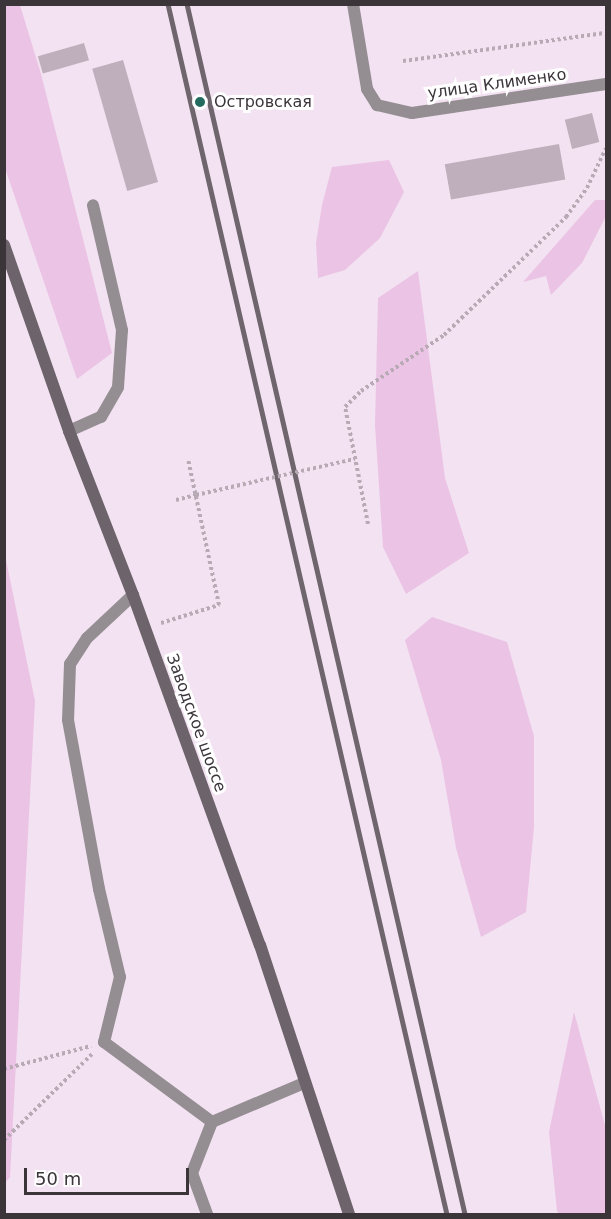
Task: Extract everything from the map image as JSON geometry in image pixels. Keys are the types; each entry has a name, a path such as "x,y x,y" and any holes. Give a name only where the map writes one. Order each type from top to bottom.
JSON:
{"main road":[{"name":"Заводское шоссе","path":"4,245 69,431 133,595 260,945 348,1214"}],"street":[{"name":"улица Клименко","path":"353,4 367,89 377,105 412,113 606,84"},
{"path":"69,431 101,417 118,387 122,330 93,205"},
{"path":"133,595 87,638 70,664 68,720 99,889 120,977 104,1042 212,1122"},
{"path":"207,1215 192,1173 212,1122 304,1083"}],"path":[{"path":"403,61 606,33"},
{"path":"368,524 345,406 361,390 444,335 566,217 587,188 606,148"},
{"path":"144,630 219,605 188,459"},
{"path":"176,500 356,459"},
{"path":"4,1069 104,1042"},
{"path":"4,1140 104,1042"}],"shaded area":[{"path":"4,5 20,5 41,74 112,353 77,379 5,168"},
{"path":"389,160 404,192 380,238 345,270 318,278 316,243 322,205 332,167"},
{"path":"595,200 606,200 606,216 582,263 551,295 546,276 523,282"},
{"path":"418,271 445,478 469,553 406,594 383,547 375,425 378,298"},
{"path":"5,555 35,701 10,1177 5,1183"},
{"path":"432,617 507,642 534,736 534,827 526,912 481,937 456,848 441,760 405,640"},
{"path":"574,1012 606,1129 606,1214 559,1214 557,1211 549,1132"}],"building":[{"path":"84,43 89,60 43,74 38,56"},
{"path":"123,60 158,182 127,191 92,69"},
{"path":"592,113 599,142 572,149 565,120"},
{"path":"559,144 565,179 451,200 445,164"}],"railway":[{"path":"168,4 447,1214"},
{"path":"187,4 465,1214"}],"place":[{"name":"Островская","path":"200,102"}]}
